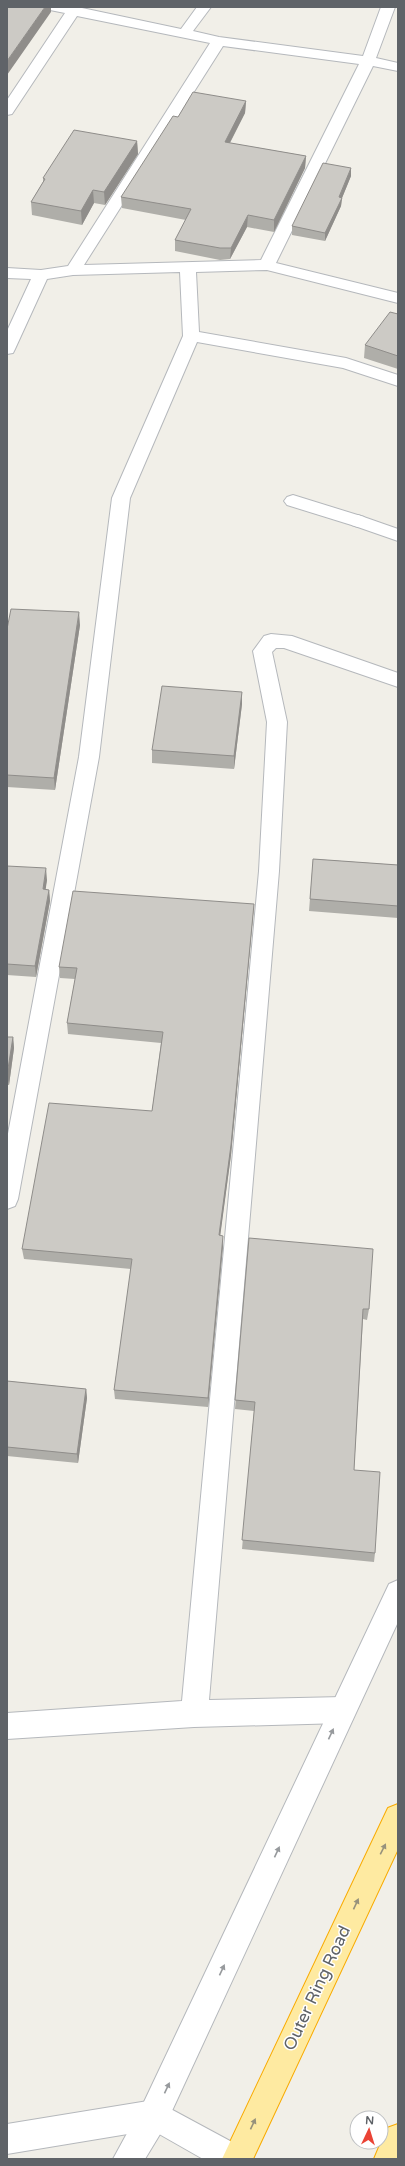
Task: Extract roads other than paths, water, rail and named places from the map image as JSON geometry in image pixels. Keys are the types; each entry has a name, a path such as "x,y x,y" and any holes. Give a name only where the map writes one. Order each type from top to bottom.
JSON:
{"highway":[{"name":"Outer Ring Road","path":"237,2159 398,1818"},
{"path":"389,2159 398,2139"}],"street":[{"path":"55,7 74,9 219,42 368,61 398,67"},
{"path":"184,34 204,7"},
{"path":"267,265 368,61 388,7"},
{"path":"7,111 74,9"},
{"path":"73,270 219,42"},
{"path":"7,272 41,275 73,270 267,265 398,298"},
{"path":"7,1199 88,757 121,498 191,336 188,267"},
{"path":"7,349 41,275"},
{"path":"191,336 346,363 398,381"},
{"path":"293,501 398,535"},
{"path":"194,1714 269,871 276,722 262,652 271,641 285,641 398,680"},
{"path":"128,2159 154,2115 398,1593"},
{"path":"7,1726 194,1714 343,1710"},
{"path":"7,2139 154,2115 232,2159"}]}
